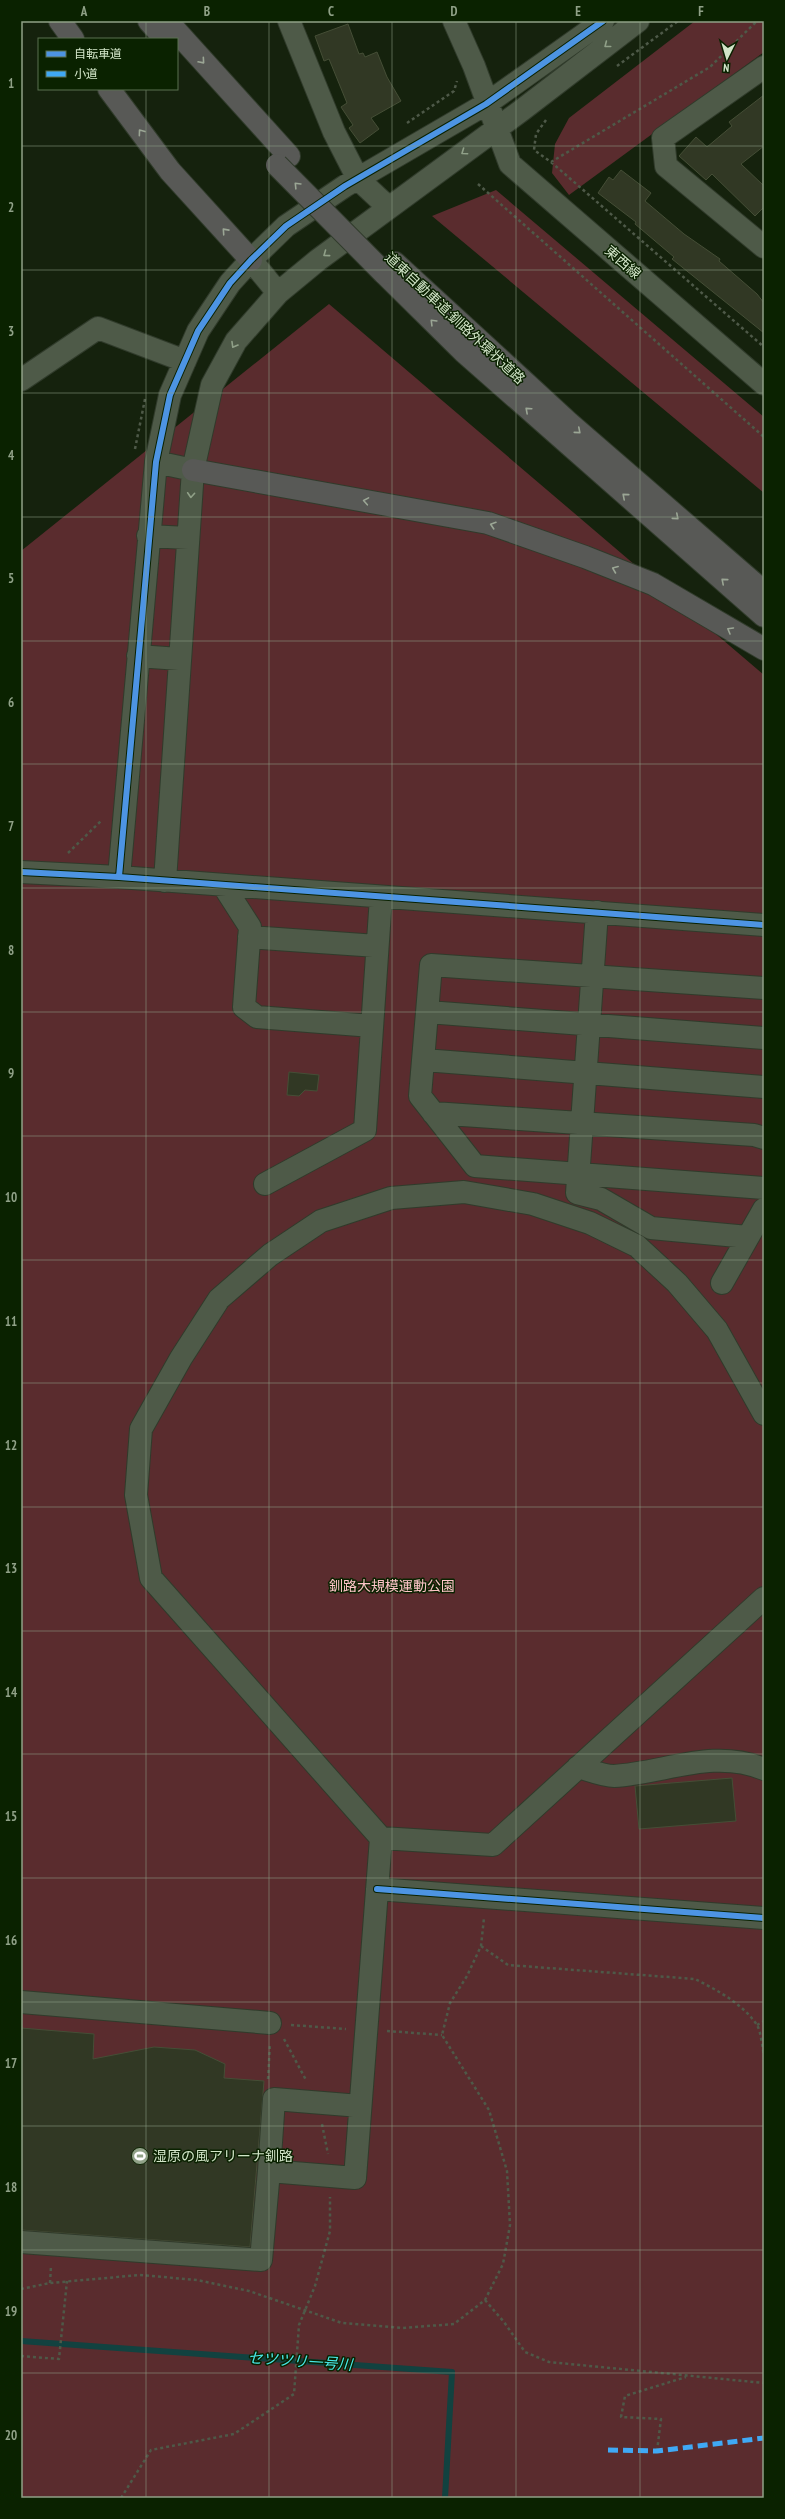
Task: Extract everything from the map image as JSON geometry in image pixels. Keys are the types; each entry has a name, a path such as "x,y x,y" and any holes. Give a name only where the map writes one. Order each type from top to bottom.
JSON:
{"highway":[{"path":"60,21 71,38"},
{"path":"149,21 163,38"},
{"name":"道東自動車道;釧路外環状道路","path":"167,21 283,160"},
{"name":"道東自動車道;釧路外環状道路","path":"178,55 389,268 464,352 764,616"},
{"path":"110,90 170,171 251,260"},
{"name":"道東自動車道;釧路外環状道路","path":"389,268 764,592"},
{"path":"193,470 488,523 585,557 653,584 764,649"}],"street":[{"path":"289,21 334,132 358,179 388,207"},
{"name":"東西線","path":"454,21 474,66 486,104 510,164 764,384"},
{"path":"119,877 148,536 156,462 170,395 198,331 230,283 286,226 358,179 486,104 603,21"},
{"path":"165,882 193,470 212,386 236,341 278,293 388,207 496,129 638,21"},
{"path":"761,239 666,166 663,138 764,67"},
{"path":"251,260 278,293"},
{"path":"21,380 98,328 185,361"},
{"path":"156,462 193,470"},
{"path":"148,536 188,538"},
{"path":"138,656 179,659"},
{"path":"21,872 119,877 165,882 764,924"},
{"path":"222,886 250,926 244,1007 257,1017 372,1026"},
{"path":"265,1184 365,1130 381,896"},
{"path":"597,912 577,1192 601,1199 651,1228 748,1237"},
{"path":"249,937 377,946"},
{"path":"764,988 431,965 420,1096 474,1166 764,1188"},
{"path":"428,1012 764,1038"},
{"path":"424,1060 764,1087"},
{"path":"433,1113 582,1122 754,1135 764,1138"},
{"path":"764,1414 717,1330 678,1283 637,1246 590,1223 533,1204 464,1192 391,1198 321,1221 270,1255 219,1299 181,1358 141,1429 136,1495 151,1578 381,1838 493,1845 764,1598"},
{"path":"722,1283 764,1209"},
{"path":"578,1767 612,1776 692,1761 749,1763 764,1769"},
{"path":"269,2171 355,2178 381,1838"},
{"path":"377,1890 764,1918"},
{"path":"21,2002 270,2023"},
{"path":"21,2242 261,2260 274,2099 360,2106"}],"path":[{"path":"615,68 678,21"},
{"path":"551,162 710,67 757,21"},
{"path":"553,115 546,120 536,134 534,150 551,162 764,347"},
{"path":"478,184 764,437"},
{"path":"67,855 104,818"},
{"path":"21,2289 67,2281 140,2275 197,2280 249,2291 342,2323 402,2328 454,2324 485,2300 503,2264 510,2225 507,2171 489,2110 442,2035 450,2003 467,1976 481,1946 486,1897"},
{"path":"481,1946 508,1965 695,1979 715,1989 736,2004 757,2026 764,2055"},
{"path":"757,2026 764,2021"},
{"path":"270,2023 268,2090 274,2099"},
{"path":"21,2356 59,2359 67,2281"},
{"path":"485,2300 504,2322 525,2352 549,2362 764,2383"},
{"path":"121,2498 151,2450 234,2434 294,2394 299,2325"},
{"path":"657,2451 661,2419 621,2416 625,2396 688,2376"}],"green space":[{"path":"695,21 764,21 764,52 569,195 552,173 555,144 569,118"},
{"path":"496,190 764,417 764,493 432,216"},
{"name":"釧路大規模運動公園","path":"329,304 764,675 764,2498 21,2498 21,551"}],"building":[{"path":"348,24 359,54 363,53 365,57 377,52 387,77 401,101 371,118 379,129 360,143 349,128 353,125 341,107 347,103 329,59 324,61 315,36"},
{"path":"764,95 764,146 741,164 764,186 764,207 755,216 712,174 706,180 679,156 696,137 707,147 732,126 729,122"},
{"path":"621,170 651,193 645,201 684,234 720,259 719,261 757,294 764,303 764,333 672,259 674,257 635,224 636,222 598,193 609,177 613,180"},
{"path":"289,1072 319,1075 317,1091 305,1090 299,1096 287,1095"},
{"path":"732,1778 736,1821 639,1829 635,1786"},
{"name":"湿原の風アリーナ釧路","path":"21,2028 94,2034 93,2059 154,2047 195,2050 225,2064 224,2078 264,2081 250,2247 21,2230"}],"waterway":[{"name":"セツツリ一号川","path":"21,2341 452,2372 445,2498"}],"marked path":[{"path":"608,2450 657,2451 764,2438"}],"cycle path":[{"path":"119,877 156,462 170,395 198,331 230,283 286,226 345,186 486,104 603,21"},
{"path":"21,872 119,877 764,925"},
{"path":"377,1889 764,1918"}],"place":[{"name":"湿原の風アリーナ釧路","path":"140,2156"}]}
